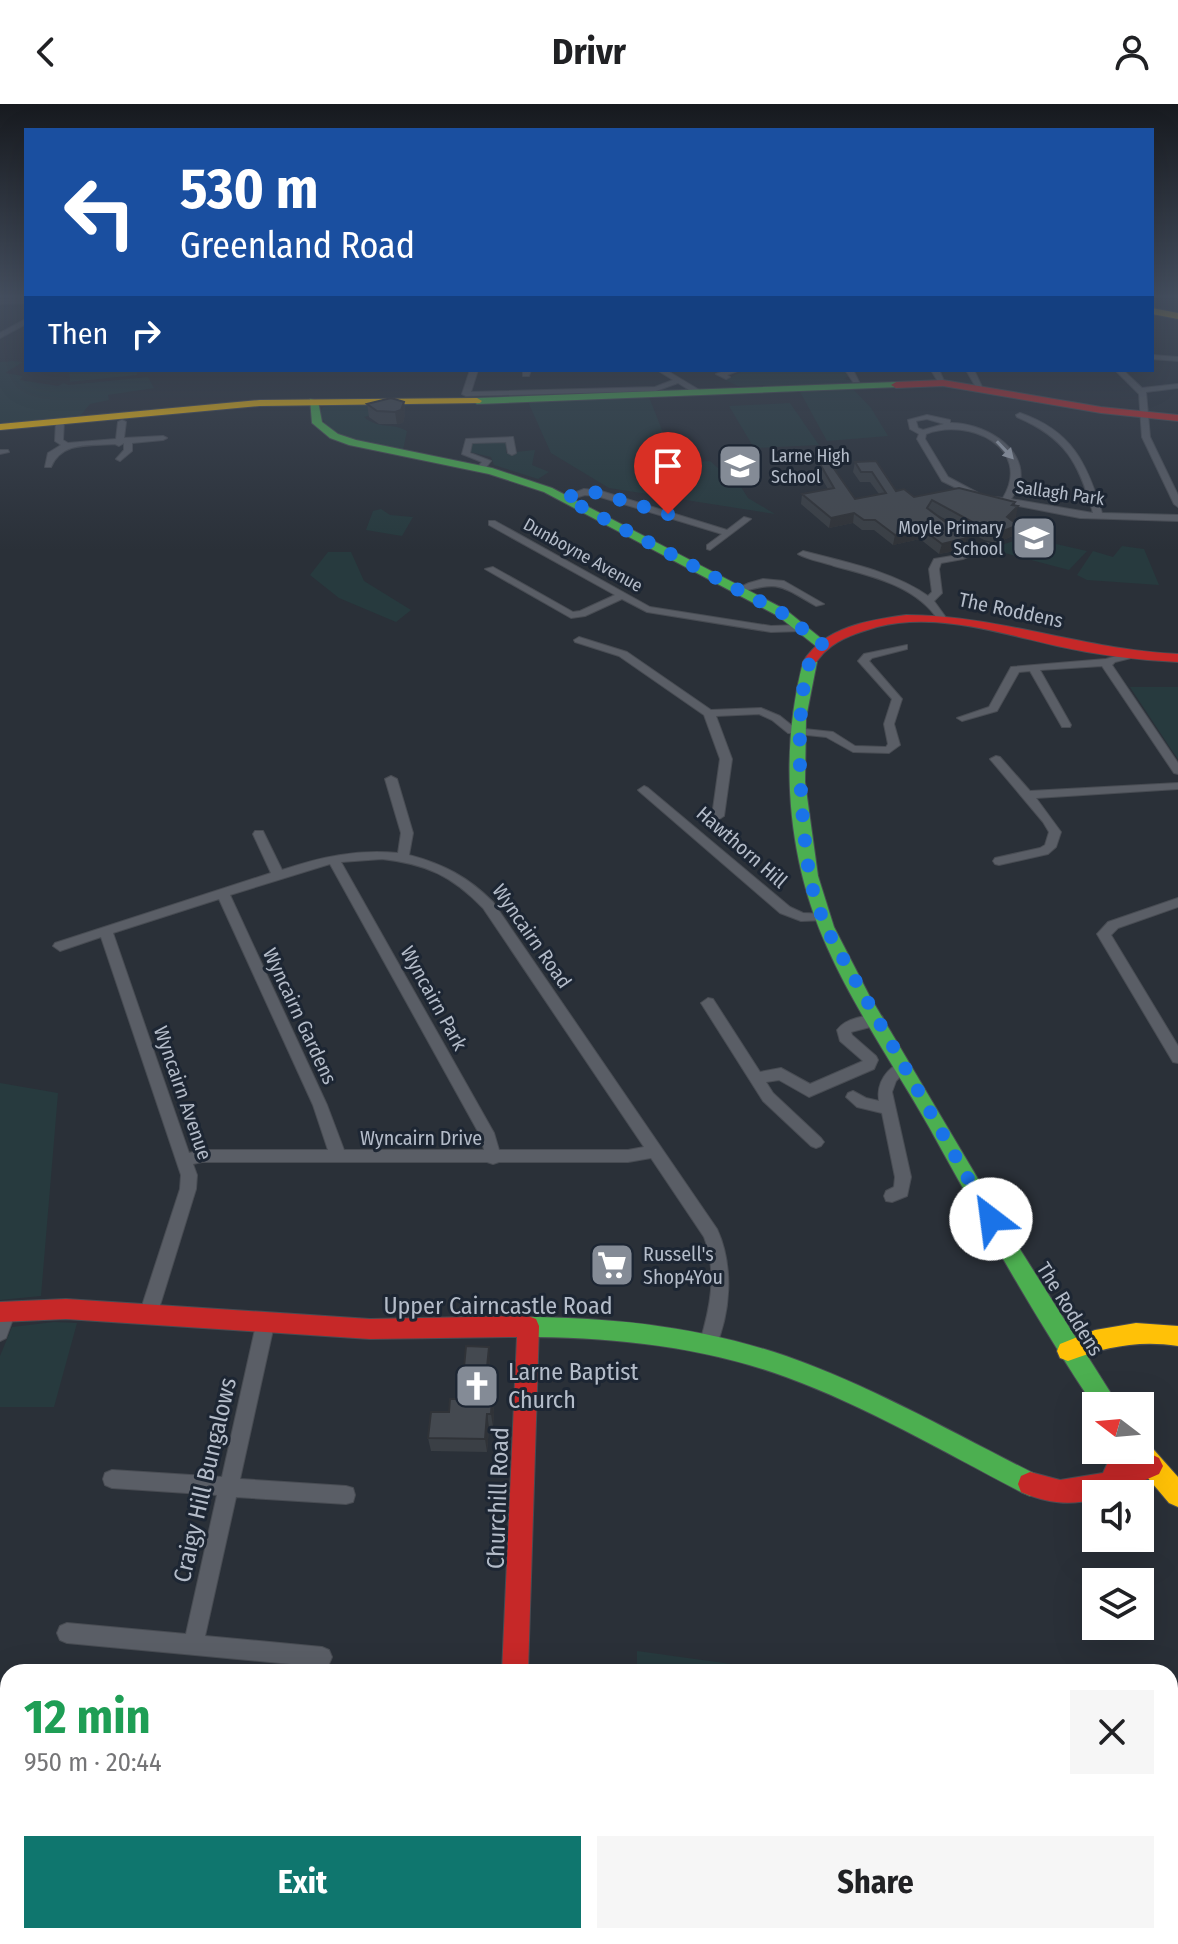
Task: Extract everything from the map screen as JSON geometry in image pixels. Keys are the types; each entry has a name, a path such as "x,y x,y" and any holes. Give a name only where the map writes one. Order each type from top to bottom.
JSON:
{"street":[{"path":"471,380 466,394 656,389 679,380 697,391"},
{"path":"0,427 313,401 481,401 877,380"},
{"path":"953,380 1081,407 1178,418"},
{"path":"976,380 980,387"},
{"path":"1129,380 1144,394 1146,437 1178,504"},
{"path":"1140,390 1178,386"},
{"path":"313,401 317,423 342,440 521,479 565,498 739,590 802,628 822,644"},
{"path":"1020,415 1054,432 1075,453 1086,470 1098,516"},
{"path":"953,425 934,427 923,433 914,429 912,420 931,417 985,433 1012,456 1018,470 1018,480 1005,502"},
{"path":"60,421 59,441 67,445 163,438"},
{"path":"120,459 128,451 122,422"},
{"name":"Sallagh Park","path":"923,433 921,439 943,477 964,490 1005,502 1098,516 1178,518"},
{"path":"481,468 487,460 466,454 469,440 510,439 512,453"},
{"path":"48,465 51,455 67,445"},
{"path":"565,498 584,492 598,493 728,533"},
{"path":"710,547 747,519"},
{"name":"Dunboyne Avenue","path":"492,523 645,608 771,629 802,628"},
{"path":"930,600 937,593 934,569 937,561 960,557 989,545"},
{"path":"803,554 913,589 930,600 942,619"},
{"path":"490,569 570,615 582,614 622,595"},
{"path":"739,590 760,580 774,581 819,604"},
{"name":"The Roddens","path":"1097,1392 1068,1351 903,1066 822,917 809,872 804,832 800,731 810,659 822,644 873,623 905,618 979,623 1074,645 1131,655 1178,658"},
{"path":"579,640 623,654 709,713 726,759 718,816"},
{"path":"709,713 753,709 776,718 792,731 830,734 853,749 880,751 893,747 889,724 897,699 863,661 870,655 903,647"},
{"path":"962,718 993,709 1011,672 1033,667 1108,662 1131,655"},
{"path":"1108,662 1178,771"},
{"path":"1033,667 1066,725"},
{"path":"996,759 1053,827 1054,839 1044,851 999,861"},
{"path":"391,779 407,833 403,857"},
{"path":"1026,795 1178,786"},
{"name":"Hawthorn Hill","path":"644,790 785,910 801,917 822,917"},
{"path":"259,834 278,875"},
{"name":"Wyncairn Road","path":"60,946 333,859 367,855 403,857 441,868 463,881 482,897 656,1151 718,1249 720,1282 708,1345"},
{"name":"Wyncairn Park","path":"333,859 489,1137 493,1158"},
{"name":"Wyncairn Gardens","path":"223,893 288,1041 320,1105 336,1145 336,1157"},
{"path":"1178,902 1113,925 1104,934 1178,1058"},
{"name":"Wyncairn Avenue","path":"106,932 186,1160 188,1189 148,1315"},
{"path":"713,1005 768,1097 809,1143"},
{"path":"756,1078 781,1074 809,1091 869,1065 871,1060 845,1037 844,1030 850,1025 877,1020"},
{"path":"892,1196 901,1191 903,1177 885,1092 890,1078 903,1066"},
{"path":"853,1097 862,1103 887,1108"},
{"name":"Wyncairn Drive","path":"186,1160 202,1156 634,1156 656,1151"},
{"name":"Upper Cairncastle Road","path":"4,1312 66,1309 265,1325 370,1329 528,1326 622,1330 708,1345 780,1364 822,1380 1038,1488 1070,1492 1082,1489"},
{"path":"0,1333 4,1312"},
{"name":"Craigy Hill Bungalows","path":"193,1646 265,1325"},
{"name":"Churchill Road","path":"515,1664 528,1326"},
{"path":"1068,1351 1094,1339 1140,1330 1178,1336"},
{"path":"1151,1466 1178,1495"},
{"name":"Upper Cairncastle Road","path":"1118,1480 1151,1466"},
{"path":"112,1479 346,1495"},
{"path":"67,1633 322,1657"}],"green space":[{"path":"0,380 58,386 64,383 150,380 154,388 108,395 109,400 90,404 80,416 0,423"},
{"path":"725,380 848,380 862,383 738,386"},
{"path":"852,388 871,408 888,436 827,441 799,390"},
{"path":"649,397 675,463 710,461 718,468 754,477 736,479 748,498 775,514 609,488 551,453 528,402"},
{"path":"790,403 819,445 754,448 729,406"},
{"path":"410,405 364,417 407,431 403,450 355,441 334,431 319,413 323,407"},
{"path":"506,441 506,453 535,450 532,465 549,472 538,479 494,465 491,457 470,452 471,443"},
{"path":"381,509 390,515 413,517 402,536 366,530 373,511"},
{"path":"1025,537 1087,551 1069,570 990,549"},
{"path":"1122,546 1144,549 1159,585 1087,580 1077,575 1093,551 1113,557"},
{"path":"328,552 351,552 364,581 411,610 396,622 339,598 310,575"},
{"path":"1130,687 1178,687 1178,759 1171,749"},
{"path":"0,1083 58,1093 41,1296 0,1300"},
{"path":"54,1322 77,1323 54,1407 0,1407 0,1356 12,1327"},
{"path":"637,1651 731,1664 637,1664"}],"building":[{"path":"391,398 404,402 401,410 377,411 367,404"},
{"path":"876,461 896,491 904,489 914,497 959,488 1015,502 1012,505 1018,506 1007,517 1018,525 999,533 987,530 932,500 927,508 967,538 942,544 922,529 895,535 875,520 864,520 854,513 831,518 802,494 834,488 820,464 830,463 855,499 886,493 872,472 861,472 855,462"},
{"name":"Larne Baptist Church","path":"466,1346 489,1347 484,1398 492,1399 485,1439 428,1438 431,1412 449,1412 450,1399 461,1399"}],"traffic: fast":[{"path":"477,401 896,385"},
{"path":"313,401 317,423 334,436 353,443 492,471 548,490 782,613 822,644"},
{"path":"810,662 799,718 798,782 804,847 826,927 862,998 1008,1250 1097,1392"},
{"path":"522,1327 598,1329 674,1338 786,1366 900,1416 1030,1484"}],"traffic: slow":[{"path":"0,427 260,403 477,401"},
{"path":"1068,1351 1122,1334 1178,1336"},
{"path":"1151,1464 1178,1495"}],"traffic: jam":[{"path":"896,385 943,383 1101,410 1178,418"},
{"path":"810,662 821,648 847,633 876,623 906,619 967,622 1098,650 1178,658"},
{"path":"0,1312 66,1309 370,1329 522,1327"},
{"path":"515,1664 528,1326"},
{"path":"1112,1480 1119,1464"},
{"path":"1030,1484 1045,1490 1076,1491 1107,1484 1151,1466"}],"place":[{"name":"Larne High School","path":"740,466"},
{"name":"Moyle Primary School","path":"1034,538"},
{"name":"Russell's Shop4You","path":"612,1265"},
{"name":"Larne Baptist Church","path":"477,1386"}],"route":[{"path":"668,514 594,492 565,498 782,613 822,644 810,659 800,731 804,832 815,898 833,941 991,1219"}]}
